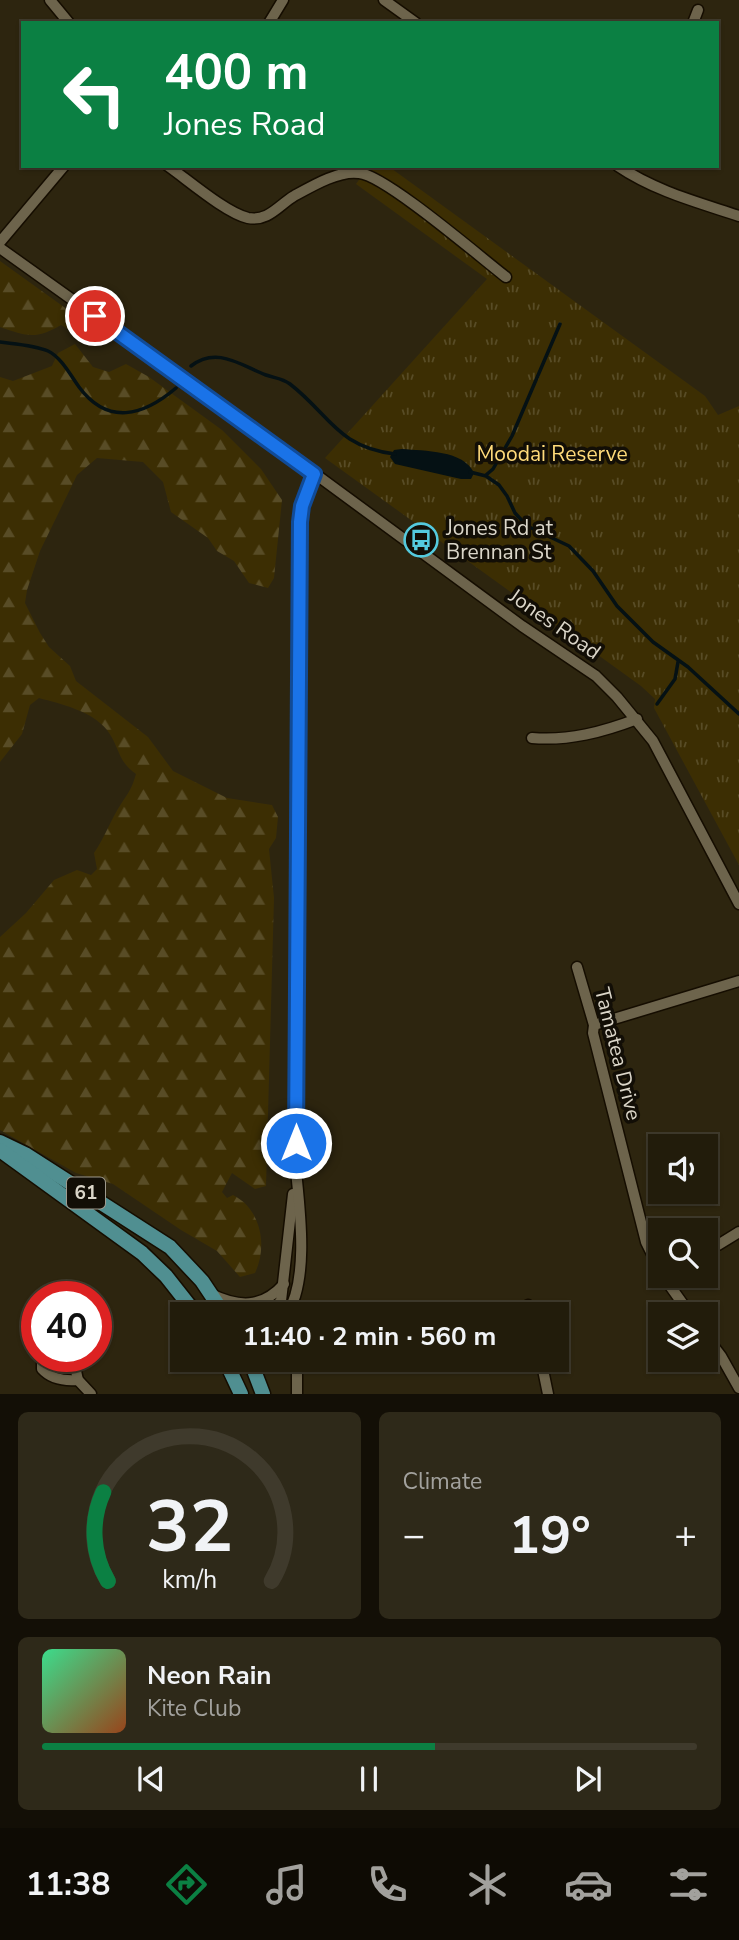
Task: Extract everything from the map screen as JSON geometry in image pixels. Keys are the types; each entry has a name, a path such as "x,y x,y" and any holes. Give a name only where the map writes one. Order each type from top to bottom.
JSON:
{"main road":[{"name":"61","path":"0,1142 25,1154 170,1247 202,1281 216,1302"},
{"name":"61","path":"0,1150 142,1253 166,1276 187,1302"},
{"path":"231,1372 241,1394"},
{"path":"255,1372 263,1394"}],"street":[{"path":"50,0 67,21"},
{"path":"270,21 283,0"},
{"path":"384,0 413,21"},
{"path":"693,21 698,10"},
{"path":"0,242 62,168"},
{"path":"170,168 237,214 251,219 266,217 293,197 344,173 371,175 506,277"},
{"path":"622,168 661,190 739,216"},
{"name":"Jones Road","path":"0,248 522,626 596,676 637,719 653,741 739,904"},
{"path":"293,1302 300,1281 296,1171 300,522 304,498 314,474"},
{"path":"532,738 557,740 610,730 637,719"},
{"name":"Tamatea Drive","path":"577,967 594,1025 593,1033 648,1246"},
{"path":"594,1025 739,981"},
{"path":"281,1301 296,1171"},
{"path":"718,1245 739,1231"},
{"path":"211,1294 236,1304 251,1304 268,1298 284,1284"},
{"path":"718,1351 736,1373 739,1388"},
{"path":"44,1372 63,1380 78,1380"},
{"path":"76,1372 78,1380 91,1394"},
{"path":"297,1372 298,1394"},
{"path":"543,1372 548,1394"}],"green space":[{"name":"Moodai Reserve","path":"368,168 391,168 705,396 718,415 739,406 739,865 654,708 655,699 641,686 325,458 487,279 356,184"},
{"path":"0,261 82,320 88,330 74,333 61,325 45,333 31,335 0,327"},
{"path":"75,344 93,367 109,372 126,364 149,377 222,430 261,469 282,500 274,578 268,588 249,583 234,561 217,551 208,538 171,512 163,482 143,462 97,458 77,475 40,551 25,603 49,647 70,666 76,681 148,737 173,771 227,798 272,805 278,817 276,838 269,849 274,898 266,1186 255,1189 232,1173 222,1192 227,1198 233,1195 243,1201 256,1219 259,1229 261,1251 255,1273 240,1277 217,1251 113,1184 76,1173 0,1130 0,937 26,913 54,880 77,870 91,875 97,869 94,853 130,790 136,774 125,764 101,723 76,709 39,698 30,705 22,734 0,762 0,377 13,381 52,366 58,353"}],"shaded area":[{"path":"394,450 453,456 469,465 474,473 471,479 461,479 395,464 390,457"}],"waterway":[{"path":"486,475 493,469 512,436 560,324"},
{"path":"0,342 37,347 53,354 90,399 102,408 114,412 126,413 151,405 176,388"},
{"path":"191,366 201,360 219,357 284,380 347,437 375,450 395,454"},
{"path":"470,472 486,476 499,485 515,513 527,526 569,546 593,571 617,606 653,642 688,667 739,714"},
{"path":"657,704 675,679 678,662"}],"place":[{"name":"Jones Rd at Brennan St","path":"421,540"}],"route":[{"path":"95,316 314,474 302,506 300,522 296,1143"}]}
